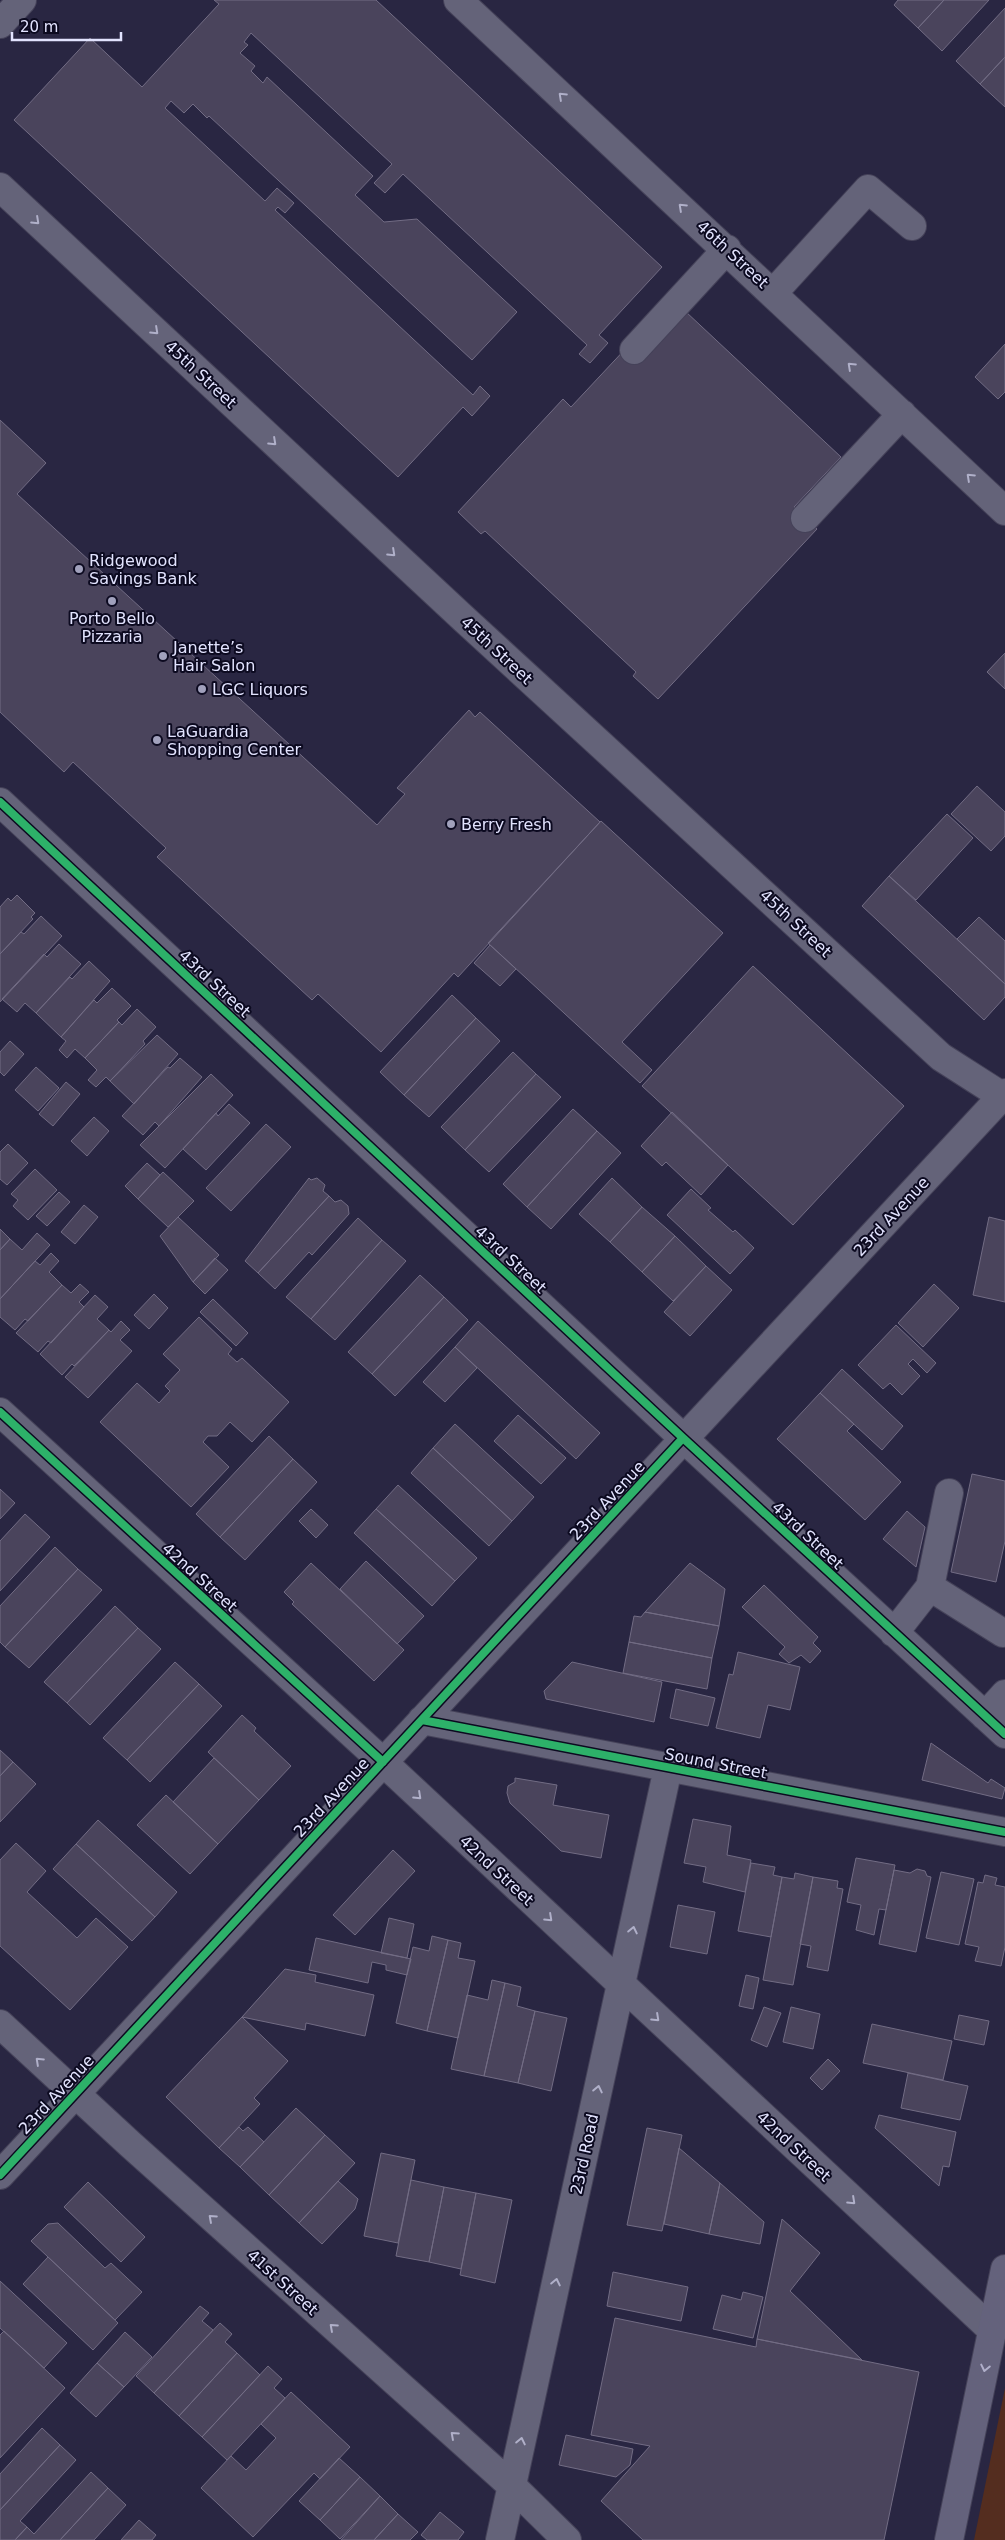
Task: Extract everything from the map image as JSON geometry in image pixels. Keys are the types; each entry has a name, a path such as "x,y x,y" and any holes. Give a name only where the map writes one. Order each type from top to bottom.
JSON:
{"main road":[{"path":"949,2540 1005,2269"}],"street":[{"path":"0,24 22,0"},
{"name":"46th Street","path":"458,0 774,292 1005,511"},
{"name":"45th Street","path":"0,187 464,619 941,1057 1004,1096"},
{"path":"774,292 868,189 912,226"},
{"path":"634,350 727,249"},
{"path":"805,518 902,414"},
{"name":"43rd Street","path":"0,802 683,1438 1005,1734"},
{"name":"23rd Avenue","path":"0,2174 683,1438 1004,1096"},
{"name":"42nd Street","path":"0,1412 383,1762 992,2330"},
{"path":"894,1632 930,1587 950,1493"},
{"path":"930,1587 1004,1629"},
{"path":"985,1716 1005,1694"},
{"name":"Sound Street","path":"422,1720 1005,1832"},
{"name":"23rd Road","path":"500,2540 668,1768"},
{"name":"41st Street","path":"0,2024 75,2094 512,2486 566,2540"}],"shaded area":[{"path":"1005,2388 1005,2540 974,2540"}],"building":[{"path":"214,0 376,0 662,267 599,335 608,343 590,363 579,354 587,345 403,174 385,193 374,183 392,164 251,33 244,42 248,45 240,53 255,66 251,71 263,83 267,77 373,176 355,195 384,222 417,219 517,312 472,360 209,116 207,118 193,104 184,113 171,101 165,108 265,201 277,188 294,203 285,213 278,207 275,210 473,395 480,386 490,396 472,416 463,407 398,477 14,120 90,38 142,87 219,4"},
{"path":"898,0 944,0 918,28 894,5"},
{"path":"944,0 989,0 942,51 918,28"},
{"path":"1005,8 1005,57 980,84 956,61"},
{"path":"1005,57 1005,107 980,84"},
{"path":"685,311 841,457 794,507 817,529 658,699 633,676 636,672 485,531 481,534 458,512 563,399 571,407 629,345"},
{"path":"1005,344 1005,392 998,399 975,377"},
{"name":"LaGuardia Shopping Center","path":"0,420 46,463 17,494 377,825 405,794 397,788 469,710 475,717 480,712 600,822 458,977 454,973 381,1052 318,994 312,1000 157,857 166,848 73,762 64,772 0,712"},
{"path":"1005,653 1005,689 987,672"},
{"path":"977,786 1005,812 1005,836 991,851 951,814"},
{"path":"947,814 973,838 916,900 889,876"},
{"path":"601,821 723,933 622,1042 652,1070 640,1083 488,943"},
{"path":"889,876 1005,984 1005,997 984,1020 862,906"},
{"path":"17,895 35,913 31,917 33,919 0,954 0,907 8,898 11,901"},
{"path":"41,916 62,936 0,1002 0,954 21,932 24,934"},
{"path":"979,917 1005,941 1005,984 957,939"},
{"path":"59,944 81,964 36,1013 25,1003 17,1012 2,999 44,954 47,957"},
{"path":"490,945 516,969 500,986 474,963"},
{"path":"89,961 110,981 61,1037 36,1013 70,977 72,979"},
{"path":"753,966 904,1106 793,1225 642,1086"},
{"path":"112,988 131,1006 117,1020 119,1022 85,1058 75,1049 67,1058 59,1050 66,1041 61,1037 94,1000 97,1003"},
{"path":"452,995 476,1018 404,1095 380,1072"},
{"path":"137,1009 156,1027 143,1041 145,1044 110,1081 106,1077 96,1087 88,1080 97,1070 85,1058 119,1022 122,1025"},
{"path":"476,1018 500,1041 429,1117 404,1095"},
{"path":"157,1035 178,1054 134,1104 110,1081"},
{"path":"10,1041 24,1054 4,1076 0,1072 0,1052"},
{"path":"513,1052 536,1074 465,1150 441,1127"},
{"path":"180,1058 202,1077 159,1126 155,1122 143,1135 122,1116 168,1067 170,1068"},
{"path":"36,1067 59,1088 38,1111 15,1090"},
{"path":"211,1074 233,1095 165,1168 140,1145"},
{"path":"536,1074 561,1097 489,1172 465,1150"},
{"path":"66,1082 80,1094 53,1126 39,1114"},
{"path":"229,1104 250,1123 206,1170 183,1149 216,1113 218,1116"},
{"path":"573,1109 597,1131 527,1207 503,1184"},
{"path":"672,1112 728,1165 701,1195 666,1162 662,1166 641,1146"},
{"path":"94,1117 109,1131 87,1156 71,1141"},
{"path":"266,1124 291,1147 231,1211 206,1188"},
{"path":"597,1131 621,1153 551,1229 527,1207"},
{"path":"8,1144 28,1163 7,1185 0,1179 0,1152"},
{"path":"147,1163 160,1175 138,1199 125,1186"},
{"path":"35,1169 57,1190 28,1220 13,1206 18,1200 11,1194"},
{"path":"163,1172 194,1201 168,1227 138,1199"},
{"path":"309,1178 311,1180 317,1178 325,1185 323,1191 329,1196 258,1273 245,1261"},
{"path":"612,1178 642,1207 610,1242 579,1214"},
{"path":"691,1189 711,1208 708,1210 733,1232 735,1230 754,1248 730,1274 667,1215"},
{"path":"59,1192 70,1202 47,1226 36,1216"},
{"path":"329,1196 335,1202 341,1200 348,1206 349,1214 312,1255 309,1252 275,1289 258,1273"},
{"path":"84,1205 98,1217 75,1244 61,1232"},
{"path":"642,1207 675,1236 642,1272 610,1242"},
{"path":"178,1217 219,1255 193,1282 160,1236"},
{"path":"989,1217 1005,1221 1005,1302 973,1295"},
{"path":"358,1218 382,1240 311,1319 286,1297"},
{"path":"0,1229 10,1239 0,1250"},
{"path":"37,1233 50,1245 0,1299 0,1250 10,1239 22,1250"},
{"path":"675,1236 706,1266 673,1301 642,1272"},
{"path":"382,1240 406,1261 335,1340 311,1319"},
{"path":"51,1253 59,1261 49,1272 62,1285 28,1321 25,1319 15,1330 0,1317 0,1299 35,1261 40,1265"},
{"path":"215,1258 228,1270 205,1294 193,1282"},
{"path":"706,1266 732,1290 690,1336 664,1312"},
{"path":"420,1275 444,1297 372,1374 348,1352"},
{"path":"80,1284 89,1292 79,1302 84,1307 51,1343 48,1341 38,1352 16,1333 62,1285 71,1293"},
{"path":"934,1284 959,1308 923,1347 898,1323"},
{"path":"154,1294 168,1308 149,1329 134,1315"},
{"path":"95,1295 108,1307 97,1319 109,1330 74,1366 72,1364 62,1375 40,1354"},
{"path":"444,1297 468,1320 395,1396 372,1374"},
{"path":"213,1299 248,1333 236,1346 200,1312"},
{"path":"199,1317 232,1349 228,1354 237,1362 242,1358 289,1402 252,1442 230,1422 217,1436 208,1436 203,1442 229,1467 191,1507 100,1422 137,1383 159,1403 170,1391 165,1386 180,1370 163,1354"},
{"path":"121,1321 130,1330 120,1340 132,1351 88,1398 65,1377 109,1330 111,1332"},
{"path":"478,1321 600,1433 576,1459 455,1347"},
{"path":"896,1325 936,1363 927,1373 913,1359 908,1364 920,1376 902,1395 890,1383 883,1389 858,1365"},
{"path":"455,1347 477,1368 445,1402 423,1382"},
{"path":"842,1369 903,1426 882,1450 820,1393"},
{"path":"820,1393 854,1424 847,1431 901,1482 865,1520 777,1439"},
{"path":"518,1415 566,1458 541,1484 494,1441"},
{"path":"455,1424 534,1497 512,1521 433,1448"},
{"path":"269,1436 293,1459 220,1537 196,1514"},
{"path":"433,1448 512,1521 489,1546 411,1473"},
{"path":"293,1459 317,1482 245,1560 220,1537"},
{"path":"972,1474 1005,1481 1005,1541 996,1582 951,1572"},
{"path":"398,1485 477,1558 455,1581 376,1509"},
{"path":"0,1489 15,1503 0,1519"},
{"path":"311,1509 328,1525 316,1538 299,1521"},
{"path":"376,1509 455,1581 432,1606 354,1533"},
{"path":"907,1511 925,1527 916,1567 883,1539"},
{"path":"25,1514 50,1537 0,1591 0,1541"},
{"path":"55,1547 78,1569 5,1647 0,1642 0,1606"},
{"path":"366,1561 424,1616 397,1644 340,1589"},
{"path":"311,1563 404,1650 374,1681 292,1604 294,1602 284,1592"},
{"path":"690,1563 725,1589 719,1626 645,1612"},
{"path":"78,1569 102,1590 29,1668 5,1647"},
{"path":"764,1585 818,1637 813,1643 821,1651 810,1663 801,1655 789,1663 779,1654 785,1647 742,1607"},
{"path":"115,1606 138,1628 67,1703 44,1682"},
{"path":"645,1612 719,1626 712,1658 629,1642 634,1616 641,1617"},
{"path":"138,1628 161,1649 90,1725 67,1703"},
{"path":"629,1642 712,1658 707,1689 623,1673"},
{"path":"738,1652 800,1667 790,1710 768,1705 760,1738 716,1728 729,1674 733,1675"},
{"path":"175,1662 199,1684 127,1760 103,1738"},
{"path":"572,1662 662,1682 654,1722 546,1699 544,1691"},
{"path":"199,1684 222,1706 150,1782 127,1760"},
{"path":"676,1689 715,1698 708,1726 670,1718"},
{"path":"242,1715 256,1728 254,1731 291,1766 259,1800 208,1752"},
{"path":"931,1743 988,1783 991,1779 1005,1788 1002,1799 922,1780"},
{"path":"0,1750 13,1762 0,1776"},
{"path":"214,1758 259,1800 218,1844 173,1802"},
{"path":"13,1762 36,1784 0,1822 0,1776"},
{"path":"515,1778 557,1785 553,1805 609,1815 601,1858 561,1851 510,1803 507,1793 508,1786 515,1782"},
{"path":"166,1795 218,1844 190,1874 137,1825"},
{"path":"693,1819 731,1826 727,1855 751,1860 745,1892 703,1882 706,1867 684,1863"},
{"path":"98,1820 177,1892 155,1917 76,1844"},
{"path":"16,1843 46,1871 27,1892 77,1938 96,1918 128,1947 70,2010 0,1946 0,1860"},
{"path":"76,1844 155,1917 132,1941 53,1869"},
{"path":"393,1850 415,1871 355,1935 333,1915"},
{"path":"856,1858 895,1865 886,1910 879,1909 874,1935 856,1930 861,1905 847,1902"},
{"path":"751,1863 775,1867 773,1875 782,1877 771,1937 738,1931"},
{"path":"917,1869 925,1871 927,1876 931,1877 916,1952 879,1944 894,1870 910,1873"},
{"path":"941,1872 974,1879 959,1945 926,1938"},
{"path":"795,1873 813,1877 793,1985 763,1980 782,1877 794,1879"},
{"path":"985,1875 997,1878 995,1885 1005,1887 1005,1947 1001,1966 975,1961 979,1947 965,1944 978,1882 983,1883"},
{"path":"813,1877 838,1881 837,1888 843,1889 828,1971 807,1967 811,1946 800,1944"},
{"path":"678,1905 715,1912 707,1954 670,1947"},
{"path":"389,1918 414,1924 407,1958 381,1953"},
{"path":"432,1936 448,1940 427,2031 396,2023 413,1947 429,1951"},
{"path":"316,1938 411,1959 407,1975 386,1970 386,1965 372,1962 368,1983 309,1970"},
{"path":"448,1940 461,1943 458,1958 475,1961 458,2038 427,2031"},
{"path":"285,1969 316,1975 315,1982 374,1995 365,2036 306,2023 305,2030 242,2017"},
{"path":"746,1975 759,1978 753,2009 739,2006"},
{"path":"492,1980 505,1983 484,2076 451,2069 467,1995 488,2000"},
{"path":"505,1983 521,1987 517,2006 535,2011 518,2083 484,2076"},
{"path":"764,2007 781,2013 767,2047 751,2040"},
{"path":"791,2007 820,2014 813,2049 783,2042"},
{"path":"535,2011 567,2018 551,2091 518,2083"},
{"path":"959,2015 989,2021 984,2045 954,2039"},
{"path":"242,2017 288,2061 254,2098 260,2104 219,2148 166,2097"},
{"path":"872,2024 952,2041 943,2080 863,2063"},
{"path":"828,2059 840,2071 822,2090 810,2078"},
{"path":"908,2073 968,2086 960,2120 901,2108"},
{"path":"296,2108 325,2135 269,2195 240,2167"},
{"path":"879,2115 956,2132 949,2167 943,2166 939,2186 875,2128"},
{"path":"239,2127 243,2131 248,2127 264,2142 240,2167 219,2148"},
{"path":"647,2128 682,2135 662,2231 627,2225"},
{"path":"325,2135 355,2163 299,2223 269,2195"},
{"path":"679,2148 720,2183 709,2234 664,2224"},
{"path":"381,2153 415,2160 398,2243 364,2236"},
{"path":"411,2180 444,2187 429,2262 396,2256"},
{"path":"338,2181 358,2199 355,2209 322,2244 299,2223"},
{"path":"88,2182 145,2237 121,2262 64,2207"},
{"path":"720,2183 764,2222 760,2244 709,2234"},
{"path":"444,2187 476,2193 461,2269 429,2262"},
{"path":"476,2193 512,2200 495,2283 460,2275"},
{"path":"782,2219 820,2253 790,2291 862,2360 757,2339"},
{"path":"58,2223 105,2268 111,2263 142,2292 115,2320 31,2241 48,2224"},
{"path":"48,2257 118,2323 93,2350 23,2284"},
{"path":"613,2272 688,2287 681,2321 607,2306"},
{"path":"0,2281 67,2343 44,2368 0,2328"},
{"path":"743,2292 763,2297 753,2338 713,2329 722,2295 741,2300"},
{"path":"200,2306 209,2313 202,2321 213,2330 154,2393 136,2376"},
{"path":"615,2318 756,2347 757,2339 919,2372 884,2540 643,2540 601,2501 650,2446 591,2435"},
{"path":"220,2323 232,2334 225,2342 237,2353 179,2416 154,2393"},
{"path":"4,2331 65,2388 0,2458 0,2335"},
{"path":"125,2332 152,2357 124,2387 97,2363"},
{"path":"237,2353 260,2375 202,2437 179,2416"},
{"path":"97,2363 124,2387 96,2417 70,2393"},
{"path":"268,2366 282,2379 274,2388 285,2398 227,2460 202,2437"},
{"path":"291,2392 350,2447 320,2479 314,2473 253,2537 201,2488 231,2456 246,2470 276,2438 261,2424"},
{"path":"42,2428 60,2445 0,2510 0,2474"},
{"path":"566,2435 633,2449 630,2465 616,2477 559,2465"},
{"path":"60,2445 76,2460 20,2521 27,2527 15,2540 0,2540 0,2510"},
{"path":"339,2458 360,2477 320,2520 299,2501"},
{"path":"91,2472 108,2488 60,2540 15,2540 27,2527 34,2534"},
{"path":"360,2477 380,2496 340,2539 320,2520"},
{"path":"108,2488 126,2505 94,2540 60,2540"},
{"path":"380,2496 398,2514 374,2540 341,2540"},
{"path":"440,2512 464,2532 458,2540 427,2540 421,2535"},
{"path":"398,2514 418,2532 410,2540 374,2540"},
{"path":"139,2520 156,2535 152,2540 121,2540"}],"cycle path":[{"path":"0,802 683,1438 1005,1734"},
{"path":"0,1412 383,1762"},
{"path":"0,2175 683,1438"},
{"path":"422,1720 1005,1832"}],"place":[{"name":"Ridgewood Savings Bank","path":"79,569"},
{"name":"Porto Bello Pizzaria","path":"112,601"},
{"name":"Janette’s Hair Salon","path":"163,656"},
{"name":"LGC Liquors","path":"202,689"},
{"name":"LaGuardia Shopping Center","path":"157,740"},
{"name":"Berry Fresh","path":"451,824"}]}
